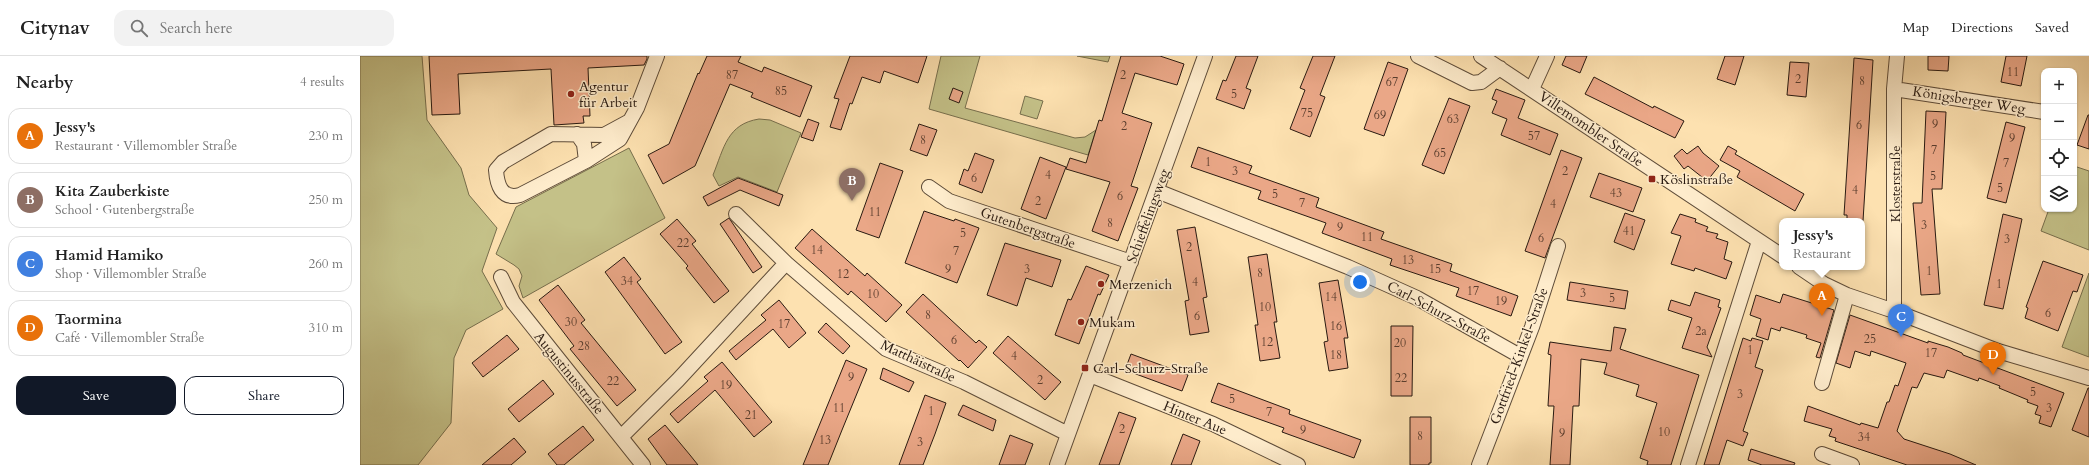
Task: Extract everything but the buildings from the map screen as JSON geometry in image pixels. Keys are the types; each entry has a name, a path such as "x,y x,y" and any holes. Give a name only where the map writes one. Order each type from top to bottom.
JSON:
{"street":[{"path":"628,122 604,135 551,134 503,162 496,170 497,185 504,193 514,196 520,195 586,161 620,139 637,108 657,56"},
{"name":"Schieffelingsweg","path":"1057,465 1205,56"},
{"path":"1418,56 1472,83 1481,82 1500,68"},
{"name":"Villemombler Straße","path":"1481,56 1779,254"},
{"path":"1532,89 1547,56"},
{"name":"Klosterstraße","path":"1894,311 1894,89 1897,56"},
{"name":"Königsberger Weg","path":"1894,89 2041,112"},
{"path":"578,134 584,144 586,161"},
{"name":"Gutenbergstraße","path":"929,187 950,201 1131,262"},
{"name":"Carl-Schurz-Straße","path":"1157,191 1348,267 1417,298 1520,356"},
{"name":"Matthäistraße","path":"736,214 786,262 886,349 964,382 1068,434"},
{"path":"1688,465 1759,240"},
{"name":"Gottfried-Kinkel-Straße","path":"1479,465 1520,356 1558,246"},
{"path":"621,437 678,380 786,262"},
{"path":"1803,270 1824,284 1847,295 1894,311 1998,351 2089,378"},
{"name":"Augustinusstraße","path":"501,277 513,302 643,465"},
{"path":"1822,383 1847,295"},
{"name":"Hinter Aue","path":"1090,375 1213,424 1298,465"},
{"path":"1822,454 1852,465"}],"shaded area":[{"path":"360,56 422,56 427,120 461,168 469,195 497,228 482,271 503,309 466,330 454,358 451,423 418,465 360,465"},
{"path":"941,56 980,56 965,108 1075,138 1085,137 1096,130 1088,155 929,109"},
{"path":"1077,56 1110,56 1108,62"},
{"path":"1025,96 1043,101 1037,119 1020,114"},
{"path":"759,119 770,120 801,133 777,192 738,177 719,186 713,175 728,139 740,126"},
{"path":"629,148 665,218 523,298 519,286 522,276 519,269 496,254 516,207"},
{"path":"2077,167 2089,171 2089,250 2041,231 2048,212 2077,212"},
{"path":"2089,273 2089,357 2062,347"}],"place":[{"name":"Agentur für Arbeit","path":"571,94"},
{"name":"Köslinstraße","path":"1652,179"},
{"name":"Kita Zauberkiste","path":"852,201"},
{"name":"Merzenich","path":"1101,284"},
{"name":"Jessy's","path":"1822,316"},
{"name":"Mukam","path":"1081,322"},
{"name":"Hamid Hamiko","path":"1901,337"},
{"name":"Carl-Schurz-Straße","path":"1085,368"},
{"name":"Taormina","path":"1993,375"}]}
